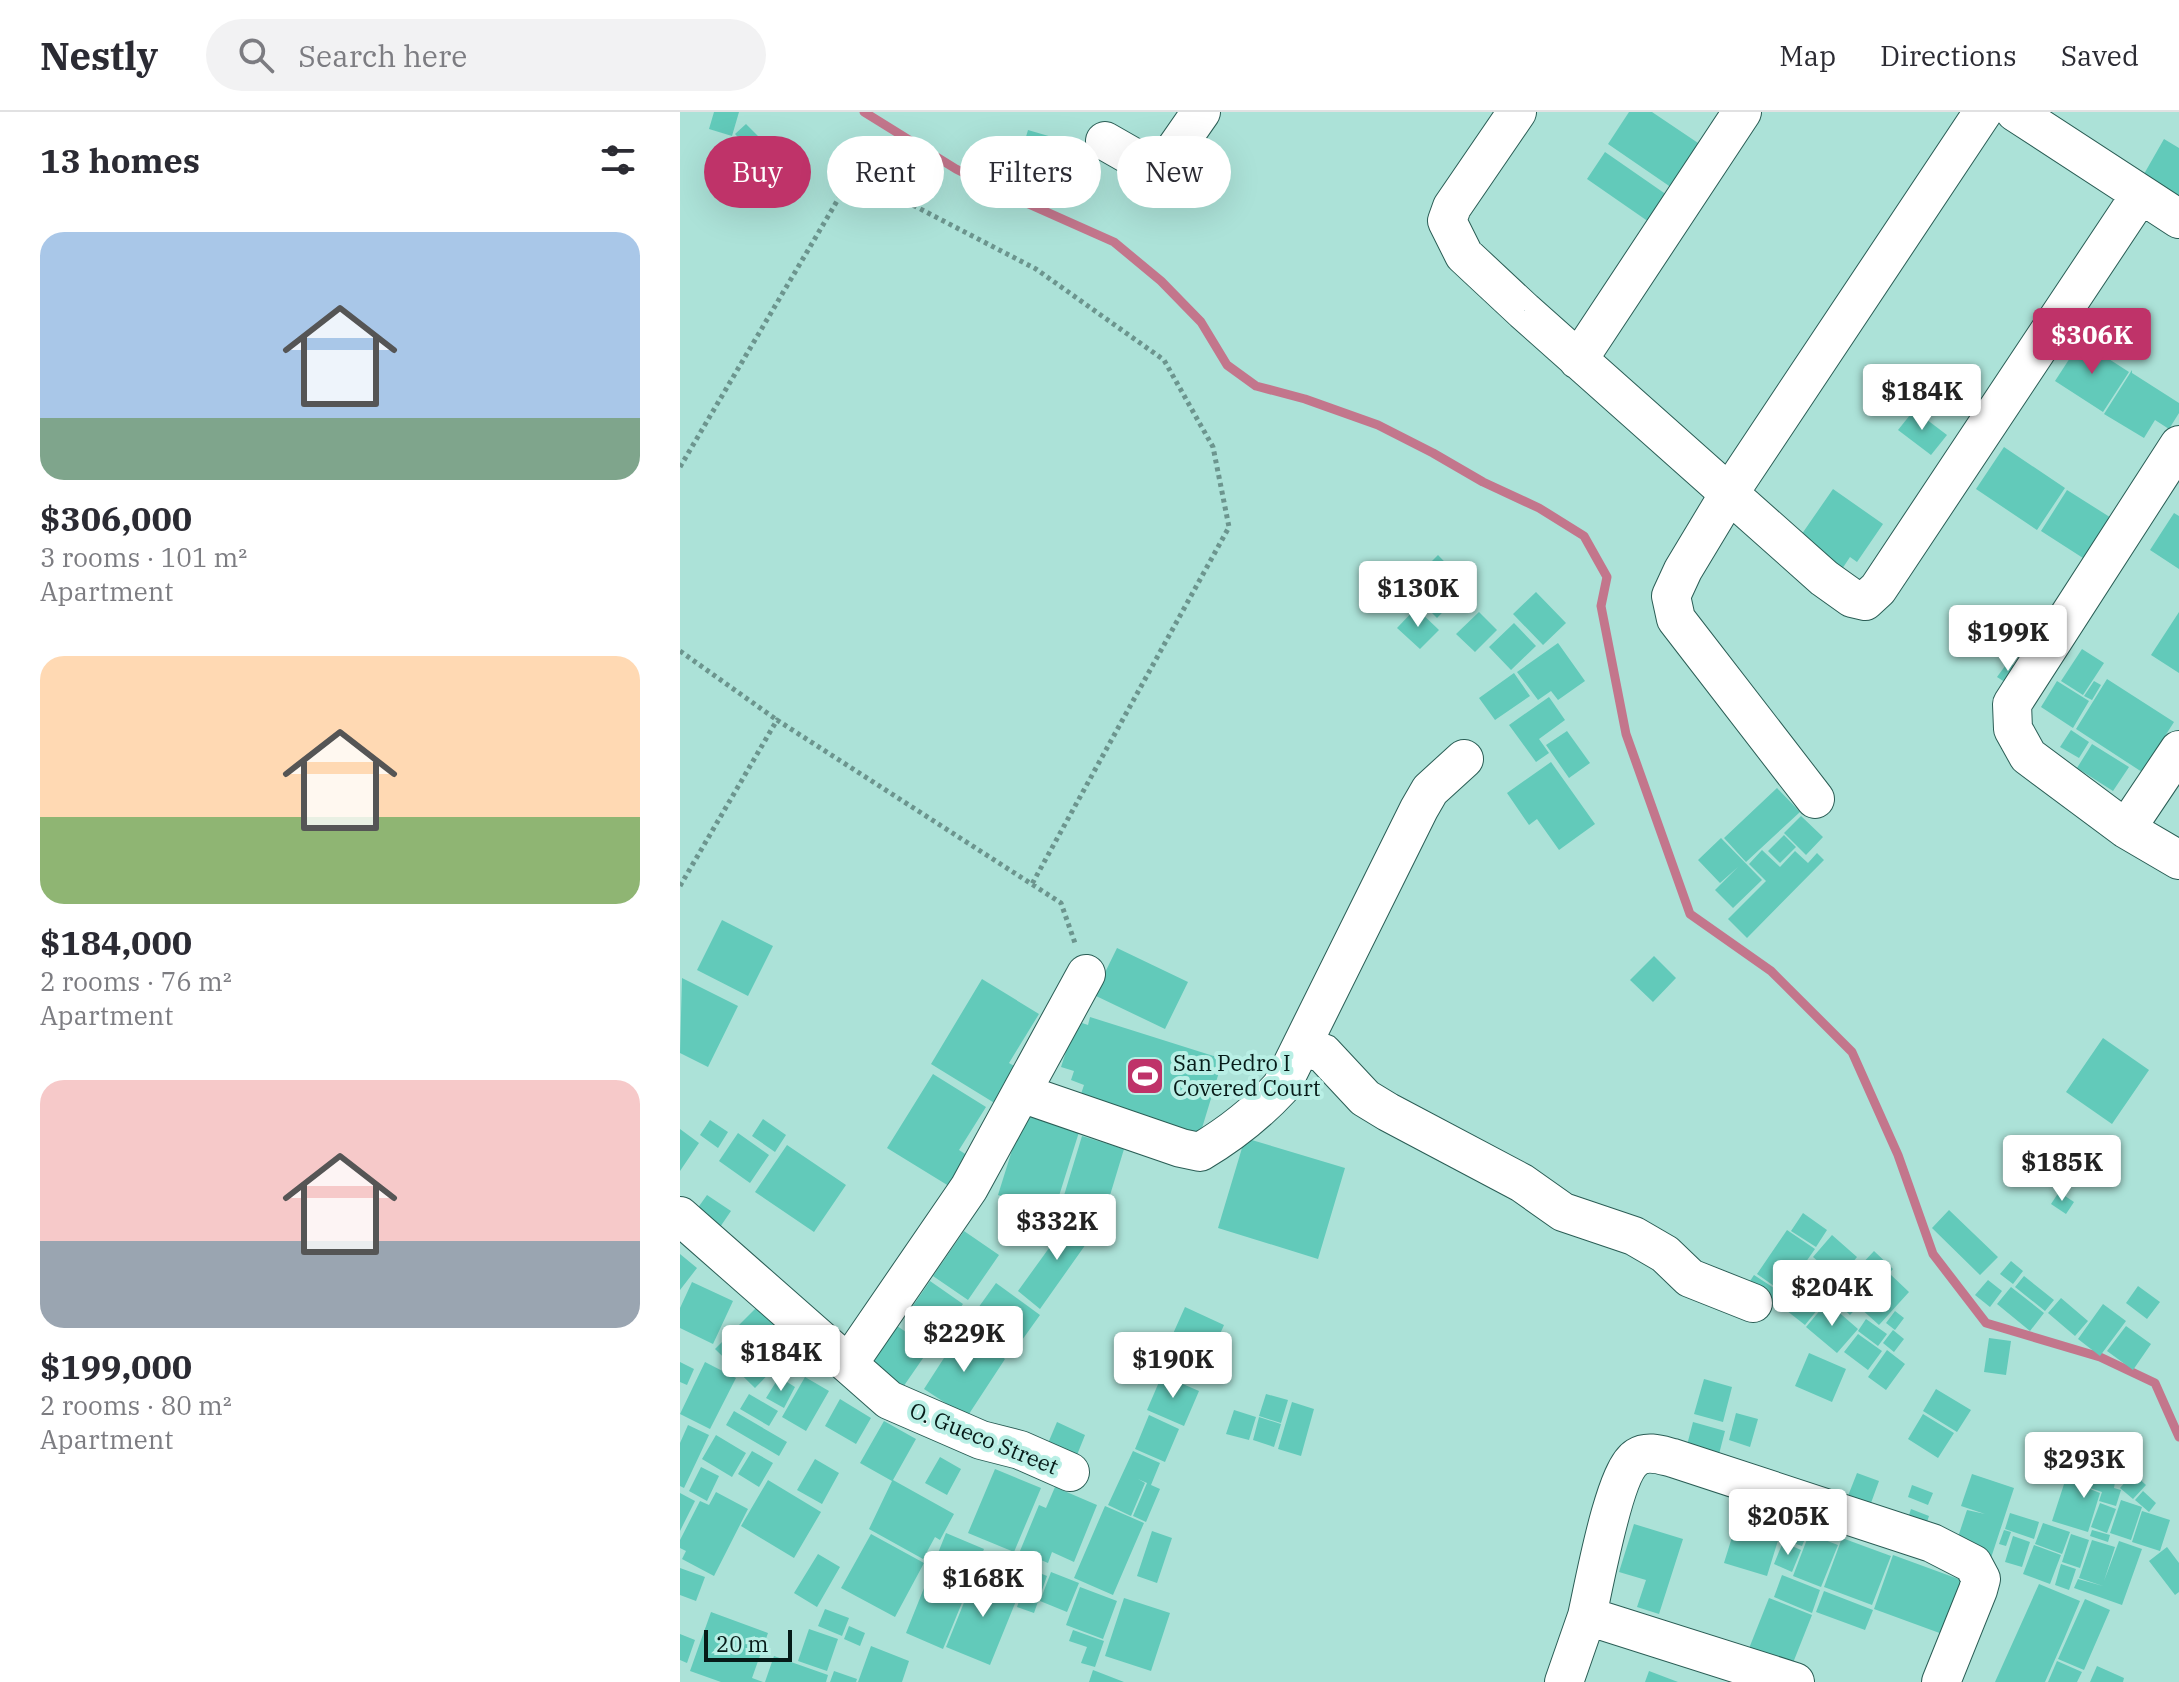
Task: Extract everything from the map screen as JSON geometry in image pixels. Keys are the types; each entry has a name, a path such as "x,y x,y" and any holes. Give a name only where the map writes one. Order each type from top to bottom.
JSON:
{"street":[{"path":"1105,141 1133,157 1159,164 1169,158 1201,112"},
{"path":"1517,112 1452,207 1447,221 1464,255 1824,578 1852,598 1865,601 1878,589 2140,195"},
{"path":"1578,360 1742,112"},
{"path":"1815,799 1676,619 1671,596 1730,492 1983,112"},
{"path":"2015,112 2179,219"},
{"path":"2179,445 2012,704 2013,729 2028,756 2126,829 2179,860"},
{"path":"2126,829 2179,750"},
{"path":"1021,1093 1200,1152 1231,1134 1281,1087 1419,809 1430,790 1464,759"},
{"path":"849,1363 969,1188 1086,974"},
{"path":"1303,1048 1323,1053 1365,1098 1522,1183 1563,1212 1634,1236 1665,1254 1690,1278 1753,1303"},
{"name":"O. Gueco Street","path":"680,1216 889,1400 981,1440 1020,1450 1070,1472"},
{"path":"1564,1682 1587,1616 1622,1476 1628,1465 1640,1455 1656,1453 1932,1543 1973,1564 1981,1579 1941,1682"},
{"path":"1587,1616 1795,1682"}],"path":[{"path":"680,467 853,174 1036,269 1164,360 1213,447 1229,527 1032,884"},
{"path":"680,651 777,720 1061,903 1086,974"},
{"path":"680,886 777,720"}],"building":[{"path":"714,112 739,112 732,136 709,129"},
{"path":"1629,112 1652,112 1704,147 1675,190 1608,144"},
{"path":"746,124 758,136 737,136 735,134"},
{"path":"1028,130 1048,136 1026,136"},
{"path":"2164,139 2179,148 2179,205 2136,188"},
{"path":"1605,152 1667,195 1649,222 1587,179"},
{"path":"2081,341 2129,372 2103,412 2055,381"},
{"path":"2132,370 2132,373 2179,403 2179,413 2169,429 2155,420 2144,438 2104,414"},
{"path":"1914,410 1947,435 1931,455 1898,430"},
{"path":"2004,447 2065,488 2037,530 1976,489"},
{"path":"1833,489 1883,524 1857,562 1850,557 1840,572 1797,541"},
{"path":"2067,490 2124,526 2097,567 2041,531"},
{"path":"2174,513 2179,516 2179,569 2150,550"},
{"path":"1438,555 1468,586 1437,618 1406,587"},
{"path":"1536,592 1566,623 1543,645 1513,614"},
{"path":"1416,608 1439,630 1420,649 1397,628"},
{"path":"1479,612 1497,630 1475,652 1456,634"},
{"path":"2179,612 2179,673 2151,655"},
{"path":"1514,623 1536,646 1511,670 1489,647"},
{"path":"2021,624 2040,636 2026,657 2008,645"},
{"path":"1558,643 1585,681 1558,700 1551,691 1538,700 1517,672"},
{"path":"2082,649 2104,663 2083,695 2061,681"},
{"path":"2008,662 2019,668 2008,684 1997,677"},
{"path":"1514,673 1530,696 1495,720 1479,698"},
{"path":"2107,679 2174,722 2142,772 2076,729"},
{"path":"2057,681 2089,701 2073,728 2041,707"},
{"path":"2094,681 2101,685 2092,700 2084,696"},
{"path":"1549,697 1565,720 1539,739 1549,753 1536,762 1509,725"},
{"path":"2071,730 2089,742 2079,758 2060,747"},
{"path":"1567,731 1590,763 1569,778 1546,745"},
{"path":"2092,744 2129,767 2113,791 2077,768"},
{"path":"1551,762 1595,824 1559,850 1537,819 1529,825 1507,793"},
{"path":"1777,788 1800,812 1746,862 1724,838"},
{"path":"1801,816 1823,837 1806,855 1784,833"},
{"path":"1784,835 1796,847 1780,863 1768,851"},
{"path":"1721,838 1762,880 1733,908 1715,890 1738,867 1720,883 1698,860"},
{"path":"1762,850 1780,867 1795,851 1808,863 1817,853 1824,860 1747,938 1728,919 1766,881 1749,864"},
{"path":"722,920 773,946 748,996 697,970"},
{"path":"1117,948 1188,982 1165,1029 1094,995"},
{"path":"1654,956 1676,978 1653,1002 1630,980"},
{"path":"682,978 738,1006 708,1067 680,1053"},
{"path":"982,979 1039,1014 1009,1063 1023,1071 1001,1107 931,1064"},
{"name":"San Pedro I Covered Court","path":"1090,1017 1223,1059 1199,1138 1079,1100 1084,1085 1071,1080 1074,1071 1061,1067 1076,1021 1088,1025"},
{"path":"2103,1038 2149,1070 2112,1124 2066,1092"},
{"path":"933,1074 986,1107 959,1150 976,1161 957,1191 887,1148"},
{"path":"1023,1115 1079,1132 1054,1212 998,1195"},
{"path":"763,1119 786,1135 775,1152 752,1136"},
{"path":"710,1120 728,1132 718,1148 700,1135"},
{"path":"680,1129 699,1143 680,1171"},
{"path":"738,1133 769,1155 750,1183 719,1161"},
{"path":"1082,1136 1124,1149 1101,1225 1059,1212"},
{"path":"1245,1138 1345,1168 1318,1259 1218,1228"},
{"path":"787,1145 846,1185 814,1232 755,1192"},
{"path":"2059,1192 2074,1202 2066,1214 2051,1204"},
{"path":"707,1195 731,1211 716,1233 692,1216"},
{"path":"1949,1210 1998,1257 1980,1275 1932,1228"},
{"path":"1803,1213 1827,1230 1816,1247 1791,1231"},
{"path":"1070,1219 1098,1227 1040,1309 1018,1291"},
{"path":"1787,1230 1815,1249 1784,1293 1757,1274"},
{"path":"964,1231 999,1255 968,1300 933,1276"},
{"path":"1832,1235 1857,1257 1839,1279 1813,1257"},
{"path":"1874,1251 1893,1269 1850,1315 1831,1297"},
{"path":"680,1254 697,1268 680,1290"},
{"path":"2011,1261 2023,1271 2013,1284 2000,1274"},
{"path":"1890,1274 1909,1292 1879,1325 1859,1307"},
{"path":"1754,1275 1780,1292 1768,1310 1742,1293"},
{"path":"2024,1276 2054,1300 2045,1311 2015,1287"},
{"path":"1988,1280 2002,1291 1990,1307 1975,1295"},
{"path":"930,1281 963,1304 942,1333 910,1310"},
{"path":"692,1282 733,1301 713,1344 680,1328 680,1308"},
{"path":"996,1283 1040,1315 1012,1354 968,1322"},
{"path":"2138,1286 2160,1302 2147,1319 2126,1303"},
{"path":"2011,1287 2044,1313 2030,1331 1997,1304"},
{"path":"1789,1298 1803,1310 1810,1302 1818,1309 1805,1325 1782,1307"},
{"path":"2061,1298 2088,1321 2075,1336 2048,1313"},
{"path":"1827,1302 1858,1329 1837,1353 1806,1327"},
{"path":"2103,1304 2126,1321 2100,1356 2078,1339"},
{"path":"758,1306 798,1344 755,1388 715,1349"},
{"path":"1185,1307 1224,1325 1202,1374 1163,1356"},
{"path":"1895,1311 1904,1318 1895,1330 1886,1323"},
{"path":"1866,1319 1887,1334 1878,1346 1858,1331"},
{"path":"897,1326 930,1348 901,1390 868,1368"},
{"path":"2126,1326 2151,1344 2133,1370 2107,1351"},
{"path":"962,1330 1005,1359 967,1417 924,1389"},
{"path":"1893,1330 1904,1339 1894,1352 1883,1343"},
{"path":"1858,1334 1882,1351 1868,1370 1844,1352"},
{"path":"1989,1338 2011,1341 2006,1375 1984,1372"},
{"path":"1887,1350 1905,1364 1886,1390 1868,1377"},
{"path":"1809,1353 1846,1369 1832,1402 1795,1386"},
{"path":"680,1362 694,1369 687,1385 680,1382"},
{"path":"705,1362 736,1378 710,1429 680,1414"},
{"path":"1162,1375 1199,1391 1184,1426 1147,1410"},
{"path":"779,1377 795,1387 784,1408 766,1398"},
{"path":"805,1377 829,1391 806,1431 782,1417"},
{"path":"1704,1379 1732,1387 1723,1422 1694,1414"},
{"path":"1936,1389 1971,1410 1957,1432 1923,1411"},
{"path":"749,1394 778,1411 769,1426 740,1409"},
{"path":"1266,1394 1288,1400 1281,1423 1259,1416"},
{"path":"840,1399 871,1418 856,1444 825,1426"},
{"path":"1292,1402 1314,1409 1301,1456 1278,1449"},
{"path":"1234,1410 1256,1417 1249,1440 1226,1434"},
{"path":"734,1411 787,1442 779,1456 726,1425"},
{"path":"1736,1413 1758,1419 1750,1447 1729,1440"},
{"path":"1923,1414 1954,1433 1938,1458 1908,1439"},
{"path":"1149,1415 1179,1429 1165,1462 1135,1449"},
{"path":"1259,1417 1281,1424 1274,1447 1253,1440"},
{"path":"884,1421 916,1439 893,1480 954,1514 940,1540 935,1537 923,1559 869,1529 892,1481 860,1463"},
{"path":"1057,1422 1085,1435 1075,1460 1046,1448"},
{"path":"1693,1422 1725,1431 1718,1458 1686,1449"},
{"path":"688,1425 709,1435 684,1488 680,1486 680,1443"},
{"path":"716,1435 746,1453 732,1477 702,1459"},
{"path":"752,1451 773,1463 759,1487 738,1474"},
{"path":"1133,1451 1160,1463 1151,1485 1160,1489 1146,1522 1133,1516 1147,1483 1138,1479 1145,1483 1131,1516 1108,1505"},
{"path":"940,1457 961,1469 947,1495 925,1483"},
{"path":"815,1459 839,1473 822,1504 797,1490"},
{"path":"701,1467 719,1476 707,1501 689,1491"},
{"path":"995,1469 1041,1488 1014,1552 968,1533"},
{"path":"2076,1469 2115,1482 2114,1488 2121,1490 2116,1506 2099,1501 2102,1492 2075,1483 2100,1493 2088,1532 2052,1521 2065,1481 2071,1483"},
{"path":"1857,1473 1879,1481 1867,1514 1844,1506"},
{"path":"2133,1473 2146,1485 2133,1499 2120,1488"},
{"path":"1972,1474 2014,1488 1989,1564 1953,1552 1967,1510 1985,1514 1961,1506"},
{"path":"768,1480 821,1512 794,1558 741,1526"},
{"path":"1912,1485 1933,1493 1928,1505 1908,1497"},
{"path":"1055,1487 1097,1505 1074,1562 1052,1552 1048,1563 1020,1551 1039,1505 1046,1508"},
{"path":"2143,1491 2156,1503 2149,1512 2135,1500"},
{"path":"716,1492 748,1509 714,1576 682,1559 686,1551 680,1548 680,1540 700,1501 709,1505"},
{"path":"680,1493 695,1501 680,1531"},
{"path":"2121,1500 2142,1507 2131,1540 2110,1533"},
{"path":"2100,1503 2116,1509 2107,1533 2091,1527"},
{"path":"1105,1506 1144,1523 1113,1595 1074,1578"},
{"path":"1741,1508 1784,1521 1767,1576 1724,1563"},
{"path":"1911,1509 1929,1516 1926,1525 1908,1518"},
{"path":"2142,1511 2170,1520 2160,1551 2132,1542"},
{"path":"2010,1513 2039,1522 2034,1539 2005,1529"},
{"path":"2043,1523 2070,1532 2062,1554 2035,1544"},
{"path":"1634,1524 1683,1539 1659,1614 1637,1607 1646,1580 1619,1572"},
{"path":"1795,1529 1807,1534 1802,1546 1790,1542"},
{"path":"2004,1530 2011,1532 2006,1546 1999,1544"},
{"path":"2092,1530 2110,1535 2108,1542 2090,1536"},
{"path":"1152,1531 1172,1538 1157,1583 1137,1576"},
{"path":"946,1533 984,1549 943,1649 906,1633"},
{"path":"871,1534 924,1563 895,1617 841,1588"},
{"path":"1809,1534 1838,1545 1821,1587 1793,1576"},
{"path":"2071,1534 2089,1540 2080,1568 2062,1562"},
{"path":"2013,1536 2030,1542 2022,1567 2005,1562"},
{"path":"1842,1538 1891,1556 1872,1605 1824,1587"},
{"path":"2092,1540 2115,1547 2104,1581 2119,1541 2142,1549 2122,1605 2074,1588 2078,1579 2103,1586 2079,1578"},
{"path":"1783,1542 1801,1550 1792,1572 1774,1564"},
{"path":"2034,1545 2061,1555 2050,1584 2023,1574"},
{"path":"2167,1547 2179,1563 2179,1592 2175,1595 2149,1561"},
{"path":"818,1554 840,1567 817,1607 794,1593"},
{"path":"1893,1555 1964,1581 1945,1635 1874,1609"},
{"path":"2061,1564 2076,1569 2069,1590 2055,1585"},
{"path":"680,1568 705,1577 696,1601 680,1595"},
{"path":"1030,1569 1047,1576 1034,1613 1017,1607"},
{"path":"1051,1572 1079,1583 1067,1612 1040,1601"},
{"path":"976,1573 1020,1591 990,1665 946,1647"},
{"path":"1782,1575 1820,1590 1812,1613 1774,1597"},
{"path":"2039,1584 2080,1601 2045,1682 1995,1682"},
{"path":"1080,1587 1117,1601 1103,1639 1066,1625"},
{"path":"1824,1591 1873,1610 1865,1630 1816,1612"},
{"path":"1124,1598 1170,1613 1151,1671 1105,1656"},
{"path":"1769,1598 1812,1615 1787,1678 1744,1661"},
{"path":"2085,1599 2110,1610 2084,1670 2058,1659"},
{"path":"825,1609 849,1618 842,1636 818,1626"},
{"path":"711,1612 768,1633 752,1678 763,1682 721,1682 690,1671"},
{"path":"849,1626 865,1633 860,1646 844,1639"},
{"path":"809,1629 838,1639 827,1671 798,1661"},
{"path":"1073,1630 1104,1641 1095,1667 1081,1663 1087,1647 1069,1641"},
{"path":"680,1634 695,1640 687,1663 680,1660"},
{"path":"871,1646 909,1661 902,1682 858,1682"},
{"path":"774,1656 828,1675 826,1682 765,1682"},
{"path":"2057,1661 2082,1672 2077,1682 2048,1682"},
{"path":"2097,1666 2124,1678 2123,1682 2090,1682"},
{"path":"1093,1670 1124,1682 1089,1682"},
{"path":"834,1671 857,1679 856,1682 830,1682"},
{"path":"1649,1671 1678,1682 1645,1682"}],"waterway":[{"path":"864,112 956,169 1114,242 1161,281 1201,322 1227,365 1256,386 1305,399 1378,425 1483,482 1539,508 1584,536 1607,577 1601,606 1626,734 1690,914 1771,971 1852,1052 1898,1155 1933,1254 1986,1323 2100,1357 2155,1383 2179,1437"}],"place":[{"name":"San Pedro I Covered Court","path":"1145,1076"}]}
